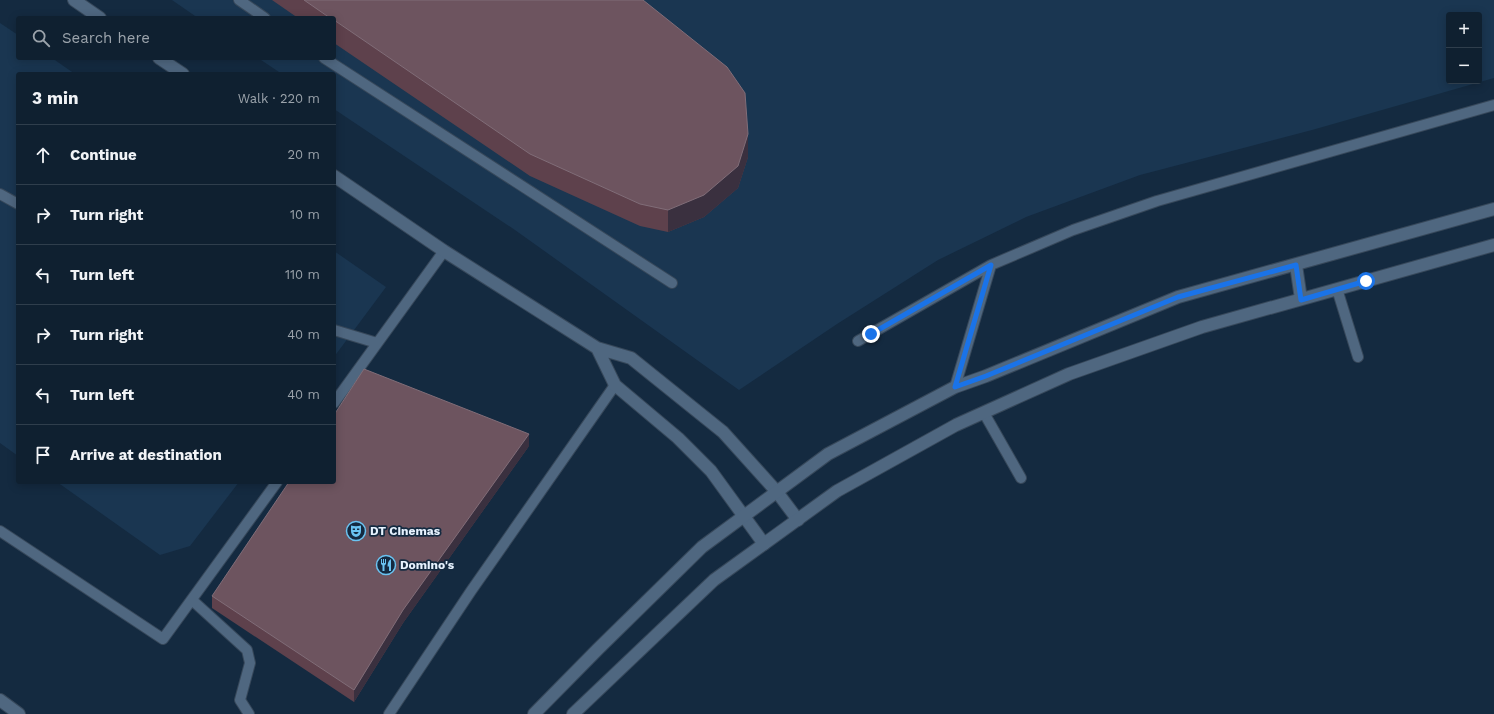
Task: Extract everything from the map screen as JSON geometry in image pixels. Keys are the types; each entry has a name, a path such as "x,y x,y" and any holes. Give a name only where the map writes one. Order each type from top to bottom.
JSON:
{"street":[{"path":"74,0 97,16"},
{"path":"162,60 180,72"},
{"path":"336,177 444,251 597,348 631,358 723,432 777,492 798,520"},
{"path":"534,714 598,649 702,548 828,454 955,387 986,376 1178,297 1494,209"},
{"path":"573,714 714,580 837,491 956,425 1077,371 1202,327 1494,245"},
{"path":"1296,265 1301,300"},
{"path":"597,348 615,385 678,438 711,471 764,544"},
{"path":"0,700 19,714"}],"lane":[{"path":"239,0 262,16"},
{"path":"327,60 672,284"},
{"path":"858,341 991,265 1073,230 1157,201 1494,104"},
{"path":"0,194 16,203"},
{"path":"336,400 444,251"},
{"path":"955,387 991,265"},
{"path":"1337,289 1358,357"},
{"path":"336,331 377,343"},
{"path":"389,714 471,591 615,385"},
{"path":"984,413 1021,478"},
{"path":"0,531 163,639 276,484"},
{"path":"192,600 247,650 250,663 240,700 249,714"}],"shaded area":[{"path":"172,0 1494,0 1494,78 1482,81 1482,12 1446,12 1446,84 1473,84 1312,130 1140,175 1026,217 938,260 837,324 739,390 515,230 336,110 336,72 279,72 261,60 336,60 336,16 195,16"},
{"path":"0,23 16,34 16,60 55,60 72,72 16,72 16,455 0,443"},
{"path":"336,252 386,287 336,354"},
{"path":"60,484 237,484 190,546 160,555"}],"building":[{"path":"304,0 643,0 727,67 745,93 748,134 738,166 704,195 668,210 640,204 530,154 336,21 336,16 327,16"},
{"path":"364,369 529,434 403,610 354,690 212,596 288,484 336,484 336,412"}],"place":[{"name":"DT Cinemas","path":"356,531"},
{"name":"Domino's","path":"386,565"}],"route":[{"path":"871,334 991,265 955,387 986,376 1178,297 1296,265 1301,300 1366,281"}]}
